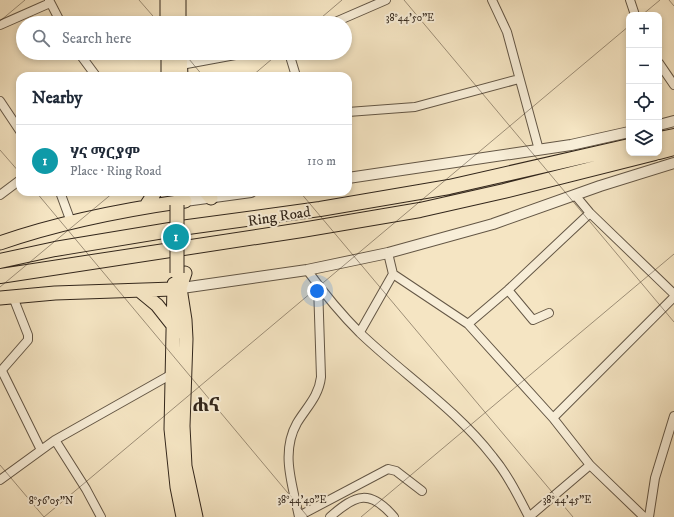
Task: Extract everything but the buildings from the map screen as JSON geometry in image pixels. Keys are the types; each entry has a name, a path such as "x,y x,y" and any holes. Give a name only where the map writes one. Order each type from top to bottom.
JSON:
{"highway":[{"path":"662,138 674,136"},
{"name":"Ring Road","path":"0,261 55,249 188,227 320,209 449,187 626,147"},
{"path":"662,151 674,148"},
{"name":"Ring Road","path":"0,276 302,230 420,210 504,191 643,156"}],"main road":[{"path":"167,0 167,16"},
{"path":"179,0 180,16"},
{"path":"168,60 168,72"},
{"path":"146,206 152,196"},
{"path":"0,243 71,222 181,199 181,273 172,324 171,429 177,487 183,517"},
{"path":"6,298 55,293 177,289"},
{"path":"177,289 185,320 183,426 185,466 196,517"},
{"path":"140,291 157,304 172,324"}],"street":[{"path":"349,16 386,0"},
{"path":"492,0 507,32 518,79 539,150"},
{"path":"630,0 634,12"},
{"path":"17,16 49,2 57,16"},
{"path":"1,23 16,16"},
{"path":"84,60 93,72"},
{"path":"181,65 208,60"},
{"path":"291,60 295,72"},
{"path":"662,67 674,85"},
{"path":"352,112 415,107 518,79"},
{"path":"0,101 16,125"},
{"path":"662,124 674,121"},
{"path":"352,177 539,150 626,133"},
{"path":"177,289 307,270 388,253 493,224 575,195 674,163"},
{"path":"0,195 16,183"},
{"path":"553,418 674,296 590,213 575,195"},
{"path":"61,196 71,222"},
{"path":"181,199 202,196"},
{"path":"468,324 508,290 590,213"},
{"path":"388,253 393,274 468,324 553,418 590,465 644,517"},
{"path":"307,270 318,285 360,332 463,422 493,456 508,477 529,517 590,465"},
{"path":"360,332 393,274"},
{"path":"318,285 320,386 297,424 288,447 288,461 299,517 388,469 396,470 422,491"},
{"path":"508,290 533,320 549,313"},
{"path":"6,298 28,335 28,340 1,372 41,450"},
{"path":"0,480 55,440 172,374"},
{"path":"649,517 655,478 671,437 674,416"},
{"path":"55,440 86,489 101,517"},
{"path":"330,517 340,508 366,497 376,499 394,517"}],"place":[{"name":"ሃና ማርያም","path":"176,237"}],"district":[{"name":"ሐና","path":"206,404"}]}
